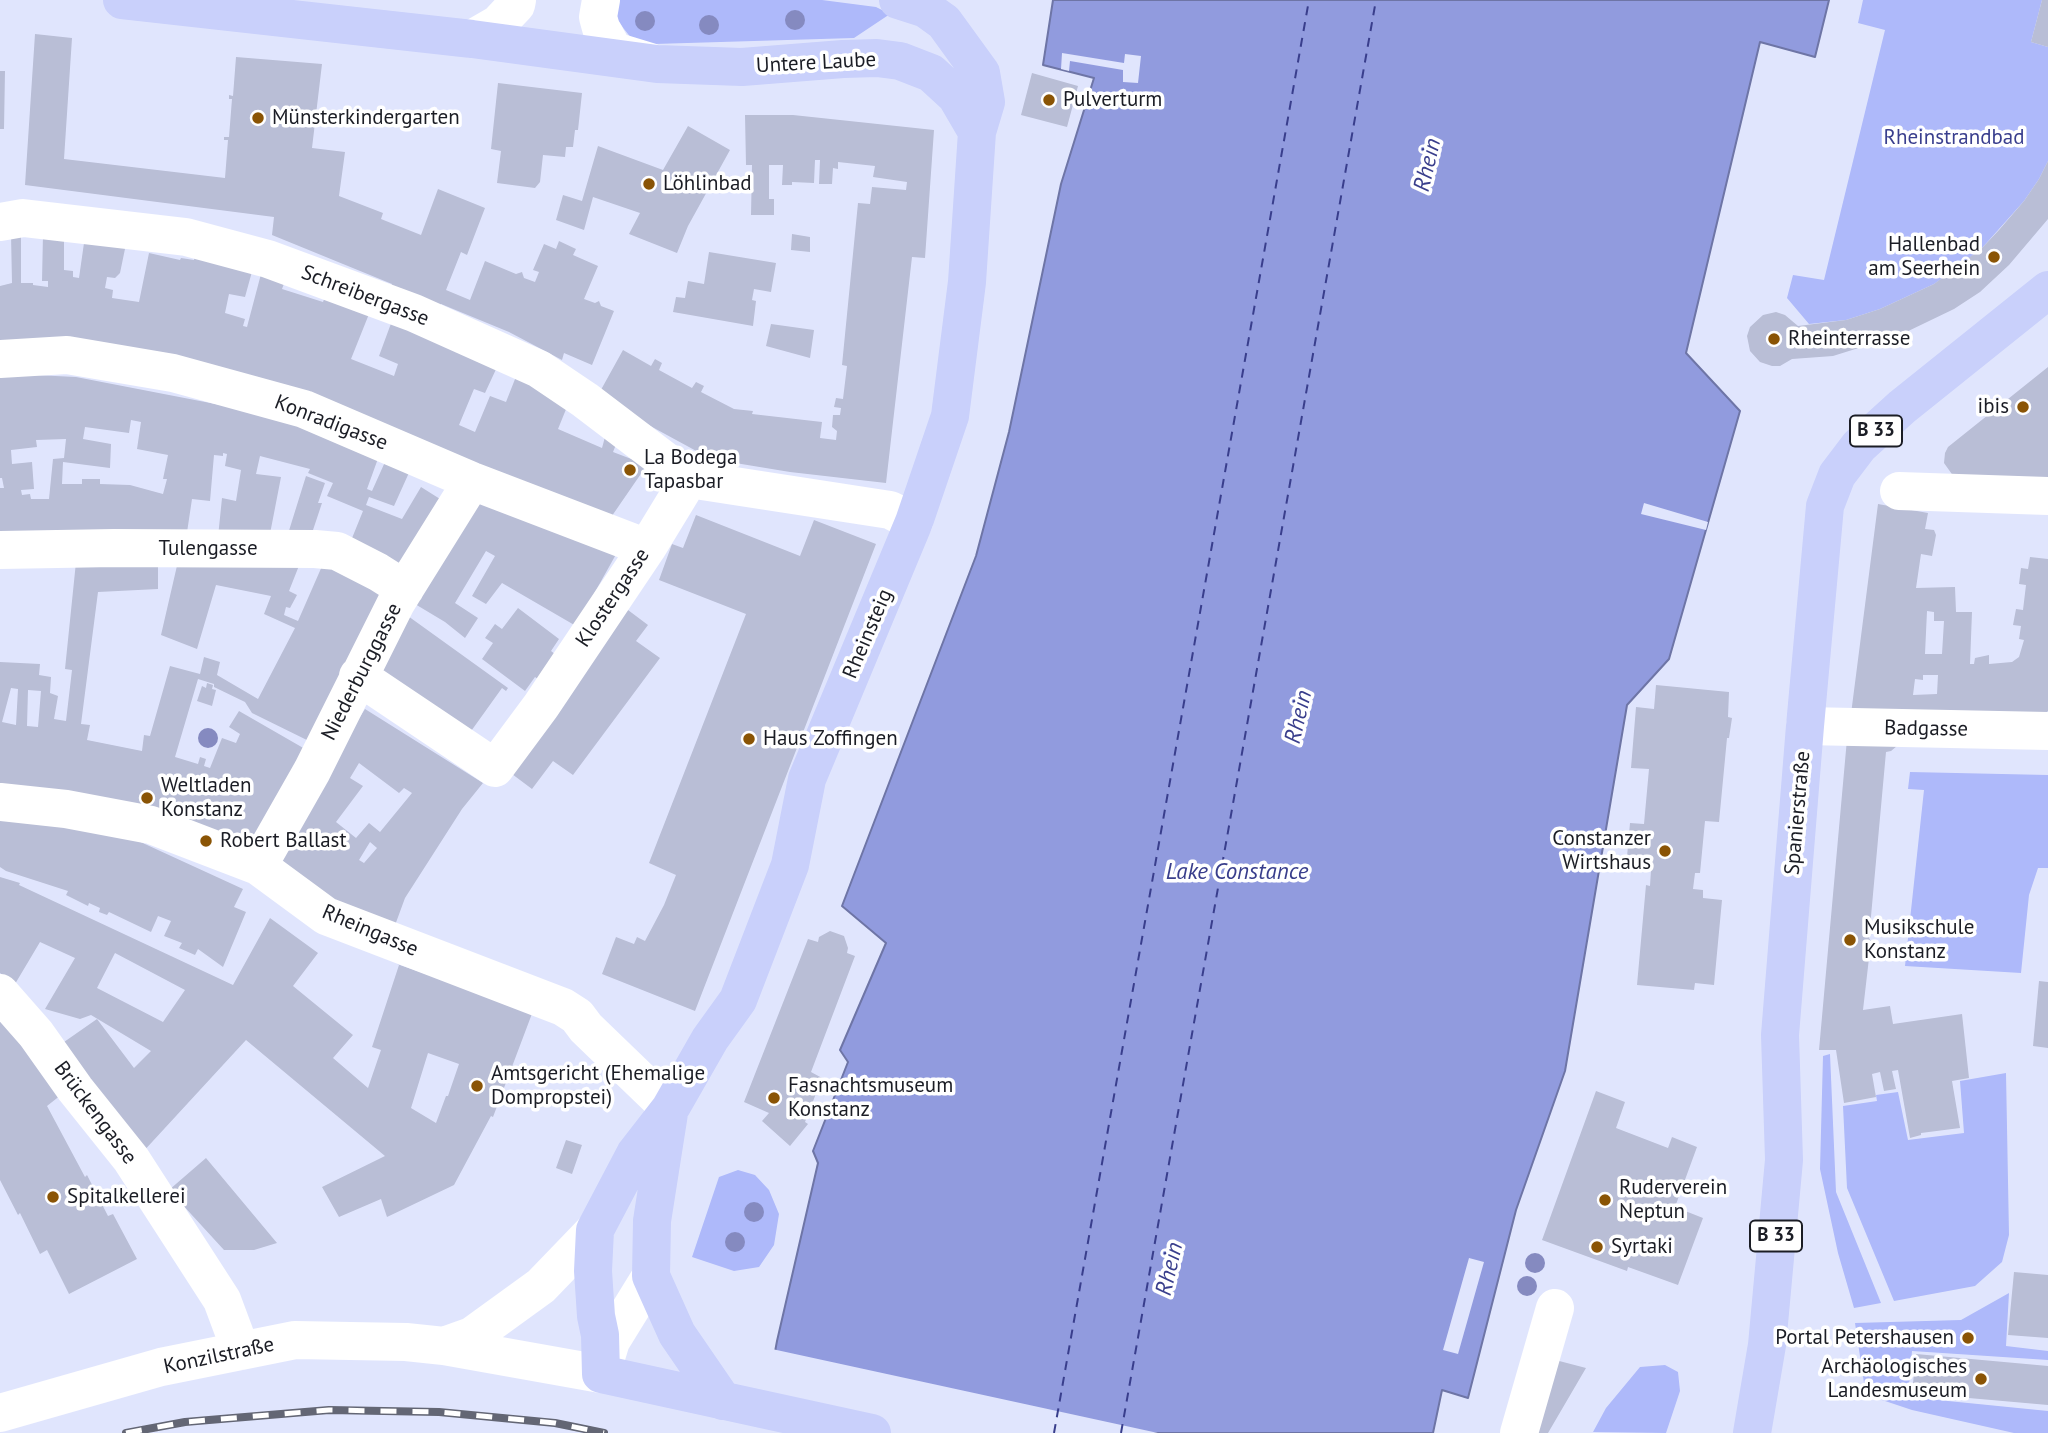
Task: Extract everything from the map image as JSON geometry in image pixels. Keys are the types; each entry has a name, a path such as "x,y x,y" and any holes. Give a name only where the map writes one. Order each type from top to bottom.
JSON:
{"main road":[{"name":"Untere Laube","path":"122,0 472,39 657,64 742,67 843,59 877,58 900,61 931,73 956,96 977,132"},
{"path":"925,3 944,22 981,73 986,102 977,132"},
{"name":"Rheinsteig","path":"670,1109 710,1039 738,1000 790,865 807,779 914,522 950,416 967,282 977,132"},
{"name":"Spanierstraße","path":"1752,1433 1767,1345 1784,1160 1780,1035 1825,506 1837,475 1859,446 1902,407 2048,290"},
{"path":"670,1109 652,1221 651,1276 677,1334 723,1401"},
{"name":"Konzilstraße","path":"670,1109 635,1154 595,1230 593,1271 601,1374 872,1433"}],"street":[{"path":"472,39 498,24 516,5 517,0"},
{"name":"Untere Laube","path":"601,0 598,17 614,51 657,64"},
{"name":"Schreibergasse","path":"0,222 23,218 186,237 268,259 377,299 539,369 586,400 689,480"},
{"name":"Konradigasse","path":"0,359 67,355 173,373 304,409 472,481 647,548"},
{"path":"689,480 890,510 914,522"},
{"name":"Klostergasse","path":"358,676 495,768 541,706 647,548 689,480"},
{"name":"Niederburggasse","path":"258,866 312,771 358,676 405,589 472,481"},
{"path":"1899,491 2048,496"},
{"name":"Tulengasse","path":"0,550 337,551 379,572 405,589"},
{"name":"Badgasse","path":"1805,726 2048,731"},
{"name":"Rheingasse","path":"0,802 66,809 151,825 258,866 326,916 563,1007 577,1016 586,1028 670,1109"},
{"name":"Brückengasse","path":"0,993 36,1034 75,1089 131,1159 222,1300 241,1351"},
{"name":"Konzilstraße","path":"444,1346 472,1336 541,1286 595,1230"},
{"path":"601,1374 611,1341 651,1276"},
{"path":"1519,1433 1555,1308"},
{"name":"Konzilstraße","path":"0,1413 161,1367 295,1340 406,1342 444,1346 601,1374"}],"green space":[{"path":"617,0 822,0 876,7 890,14 854,38 654,44 632,39 616,17"},
{"name":"Rheinstrandbad","path":"1863,0 2042,0 2031,42 2048,47 2048,161 2024,201 1982,248 1934,284 1880,309 1846,320 1809,324 1787,298 1793,275 1824,280 1885,30 1858,23"},
{"path":"1910,772 2048,775 2048,868 2038,868 2029,895 2021,973 1905,966 1924,790 1908,789"},
{"path":"1830,1054 1836,1192 1881,1303 1854,1308 1838,1253 1820,1169 1823,1056"},
{"path":"2006,1073 2009,1235 2002,1262 1975,1286 1894,1301 1847,1188 1843,1106 1877,1101 1876,1095 1898,1092 1908,1140 1964,1133 1960,1081"},
{"path":"738,1170 755,1175 769,1190 779,1214 774,1245 759,1267 734,1271 692,1257 719,1177"},
{"path":"2009,1293 2006,1346 2048,1351 2048,1360 1912,1351 1908,1397 2048,1411 2048,1433 2014,1433 1912,1410 1876,1398 1864,1383 1855,1323 1961,1320"},
{"path":"1665,1365 1678,1372 1680,1391 1666,1433 1593,1432 1606,1408 1640,1367"}],"water":[{"name":"Lake Constance","path":"1053,0 1829,0 1815,57 1760,42 1686,353 1740,411 1669,659 1627,705 1565,1071 1516,1210 1468,1398 1442,1390 1433,1433 760,1433 777,1341 818,1163 813,1151 848,1062 840,1050 886,943 842,906 976,556 1009,432 1061,184 1094,78 1043,65"}],"pier":[{"path":"1062,53 1124,63 1125,54 1141,56 1138,83 1123,82 1123,70 1070,61 1069,71 1061,69"},
{"path":"1644,503 1708,522 1706,530 1641,514"},
{"path":"1469,1258 1484,1262 1458,1354 1443,1350"},
{"path":"772,1349 1158,1433 756,1433"}],"building":[{"path":"2042,0 2048,0 2048,47 2031,42"},
{"path":"35,34 72,38 64,159 225,178 228,140 224,140 224,137 229,137 232,99 229,99 229,95 233,96 236,57 322,64 312,148 345,152 339,196 383,213 381,219 421,235 438,189 485,208 467,255 461,252 446,290 470,300 485,261 516,274 522,272 524,278 535,282 539,272 533,270 544,244 556,249 559,241 576,249 573,255 598,266 584,299 595,303 599,301 601,306 614,311 592,365 564,353 562,360 509,332 441,304 437,313 388,293 392,284 272,235 274,217 25,185"},
{"path":"0,71 5,71 4,129 0,129"},
{"name":"Pulverturm","path":"1032,73 1078,86 1067,127 1021,115"},
{"path":"498,83 582,93 578,130 575,130 573,147 566,147 565,157 543,155 540,182 535,188 497,183 501,151 491,149"},
{"path":"745,115 793,115 934,130 925,258 912,257 886,483 790,472 711,459 597,397 623,350 651,366 655,359 662,363 659,370 692,388 696,382 704,386 701,392 734,409 753,411 752,414 822,422 820,438 836,440 837,431 832,427 833,415 840,415 841,408 834,407 836,398 843,399 847,366 842,365 858,203 870,204 872,187 906,190 907,182 873,177 875,166 838,162 838,169 833,168 832,184 819,184 820,160 815,160 814,183 792,182 792,185 782,185 783,165 769,165 769,199 774,199 774,215 751,215 752,165 746,165"},
{"name":"Löhlinbad","path":"688,126 730,150 688,226 677,253 629,234 640,213 593,197 584,230 556,220 563,195 582,201 598,146 663,170"},
{"name":"Hallenbad am Seerhein","path":"2048,161 2048,219 2009,265 1980,292 1954,309 1900,335 1833,356 1792,359 1780,366 1772,366 1760,362 1750,351 1747,336 1750,327 1763,315 1776,312 1785,315 1798,326 1846,320 1880,309 1934,284 1982,248 1999,230 2024,201"},
{"path":"64,233 64,270 73,271 73,277 79,278 85,236 126,244 120,273 115,278 107,277 105,288 113,290 112,298 139,302 149,253 180,260 194,260 196,251 253,268 245,297 229,294 225,313 245,319 243,326 247,327 261,274 285,281 282,289 323,302 326,294 371,309 351,359 394,376 398,364 379,356 393,318 498,365 485,393 474,389 459,425 475,432 490,396 506,402 517,374 571,397 558,429 602,448 605,437 617,442 613,452 647,465 605,526 444,459 0,348 0,286 12,283 11,234 21,234 21,283 48,287 48,281 42,281 43,234"},
{"path":"792,234 810,237 810,252 791,250"},
{"path":"709,252 776,263 771,292 754,289 752,300 756,301 753,326 673,312 676,297 685,298 688,281 704,284"},
{"path":"771,324 814,330 810,358 766,346"},
{"name":"ibis","path":"2048,367 2048,480 1954,477 1944,463 1948,447"},
{"path":"0,376 76,377 262,413 380,453 367,489 372,491 389,453 412,466 394,506 369,497 366,505 402,519 421,487 448,504 406,575 348,548 363,511 327,496 333,483 308,473 310,469 260,456 256,474 281,477 269,539 218,537 222,498 236,501 241,470 225,466 227,454 223,453 223,456 214,455 210,501 192,499 186,539 0,537 0,488 4,488 0,478","holes":["131,420 141,422 137,449 168,455 163,494 130,485 100,484 100,479 82,479 82,484 62,484 63,462 110,468 111,444 83,439 85,427 129,433","66,439 64,458 53,459 49,499 31,499 30,494 22,495 21,490 34,489 32,462 12,464 11,450 37,447 36,440"]},
{"path":"306,476 325,483 318,503 322,503 311,536 287,537"},
{"path":"477,497 619,549 576,626 502,583 486,604 472,596 495,556 486,551 455,603 478,618 465,638 445,622 405,598"},
{"path":"1878,504 1928,513 1925,529 1934,530 1936,535 1932,556 1921,554 1916,588 1955,587 1956,612 1972,612 1970,664 1974,664 1975,658 1989,655 1989,664 2012,662 2019,657 2024,640 2019,639 2021,626 2013,625 2016,609 2023,610 2026,585 2019,584 2021,568 2028,569 2030,557 2048,559 2048,711 2035,722 1851,714","holes":["1927,611 1934,612 1934,621 1944,621 1942,654 1925,654","1923,675 1938,675 1937,694 1913,695 1915,679 1923,680"]},
{"name":"Haus Zoffingen","path":"696,515 800,556 814,520 876,544 695,1011 602,974 616,937 634,944 637,937 645,941 676,875 649,863 746,614 659,580 672,544 683,548"},
{"path":"304,553 289,591 297,595 290,608 286,607 284,615 298,621 326,557 389,585 317,745 252,713 245,702 214,687 214,684 198,679 175,757 198,764 200,757 206,759 204,766 210,768 222,738 236,743 240,734 229,727 239,711 312,753 258,857 0,794 0,662 40,664 39,675 51,677 50,693 58,696 54,719 66,721 72,670 65,669 76,562 158,559 158,589 98,592 81,724 90,725 87,740 142,751 144,735 150,736 170,666 200,674 204,657 220,662 217,675 258,699 295,628 264,614 271,596 216,585 197,649 161,635 179,557","holes":["11,688 18,689 16,725 2,722","28,690 41,691 38,727 27,726"]},
{"path":"624,607 648,625 636,641 660,658 573,775 553,761 532,789 504,768"},
{"path":"518,608 559,639 551,651 560,658 542,682 535,677 525,691 482,659 493,643 485,638 495,624 502,629"},
{"path":"401,611 508,688 506,691 502,688 469,734 369,670"},
{"path":"207,683 213,685 212,689 216,690 212,706 197,701 202,686 206,688"},
{"name":"Constanzer Wirtshaus","path":"1656,685 1729,692 1728,717 1732,718 1727,738 1719,822 1705,821 1700,873 1695,873 1693,889 1703,890 1703,898 1722,900 1714,985 1695,983 1694,990 1637,985 1646,885 1650,886 1651,870 1626,868 1630,823 1644,824 1649,769 1631,768 1636,707 1654,709"},
{"path":"365,709 483,783 462,809 405,898 394,928 325,900 267,861","holes":["359,763 399,793 404,788 412,793 380,832 369,823 356,838 336,822 363,786 350,778","370,842 377,848 364,863 359,860"]},
{"name":"Musikschule Konstanz","path":"1847,739 1897,746 1886,752 1869,938 1875,948 1873,956 1869,958 1863,1010 1890,1006 1893,1024 1962,1014 1969,1078 1952,1081 1960,1128 1921,1133 1910,1138 1898,1070 1892,1071 1896,1089 1884,1091 1880,1072 1872,1074 1876,1097 1844,1103 1836,1050 1819,1050"},
{"path":"0,812 134,839 243,889 234,907 246,912 223,967 198,949 195,955 179,948 182,943 164,936 171,921 158,916 151,932 109,912 107,915 99,912 100,908 89,903 88,906 66,895 68,891 0,867"},
{"path":"0,877 20,883 19,885 233,985 270,918 318,953 293,986 353,1035 333,1058 368,1088 381,1050 372,1047 399,965 397,964 533,1011 493,1117 491,1116 454,1185 387,1217 381,1199 339,1217 322,1187 385,1156 246,1040 141,1154 54,1049 97,1019 134,1068 151,1051 91,1015 80,1019 45,1009 75,958 40,942 15,984 0,973","holes":["115,953 185,990 163,1022 97,988","428,1053 459,1064 436,1123 411,1108"]},
{"path":"830,931 844,936 847,953 855,956 811,1072 822,1078 805,1122 808,1124 790,1146 762,1121 769,1113 744,1102 808,939 818,942 819,937"},
{"path":"2039,981 2048,982 2048,1048 2033,1046"},
{"name":"Spitalkellerei","path":"0,1014 66,1091 47,1106 85,1177 87,1175 108,1216 113,1214 137,1259 69,1294 47,1250 40,1254 0,1180"},
{"name":"Ruderverein Neptun","path":"1596,1091 1625,1102 1616,1128 1668,1148 1672,1137 1697,1147 1675,1207 1703,1218 1678,1285 1628,1267 1627,1271 1542,1240"},
{"path":"566,1140 582,1145 572,1174 556,1168"},
{"path":"206,1158 277,1243 254,1250 224,1250 169,1190"},
{"path":"2014,1272 2048,1275 2048,1338 2008,1335"},
{"name":"Archäologisches Landesmuseum","path":"1916,1354 2048,1366 2048,1405 1912,1393"},
{"path":"1544,1357 1586,1368 1548,1433 1524,1433"}],"ferry route":[{"path":"1054,1433 1309,0"},
{"path":"1121,1433 1376,0"}],"railway":[{"path":"126,1433 185,1422 329,1410 439,1412 555,1423 604,1433"}],"place":[{"name":"Pulverturm","path":"1049,100"},
{"name":"Münsterkindergarten","path":"258,118"},
{"name":"Löhlinbad","path":"649,184"},
{"name":"Hallenbad am Seerhein","path":"1994,257"},
{"name":"Rheinterrasse","path":"1774,339"},
{"name":"ibis","path":"2023,407"},
{"name":"La Bodega Tapasbar","path":"630,470"},
{"name":"Haus Zoffingen","path":"749,739"},
{"name":"Weltladen Konstanz","path":"147,798"},
{"name":"Robert Ballast","path":"206,841"},
{"name":"Constanzer Wirtshaus","path":"1665,851"},
{"name":"Musikschule Konstanz","path":"1850,940"},
{"name":"Amtsgericht (Ehemalige Dompropstei)","path":"477,1086"},
{"name":"Fasnachtsmuseum Konstanz","path":"774,1098"},
{"name":"Spitalkellerei","path":"53,1197"},
{"name":"Ruderverein Neptun","path":"1605,1200"},
{"name":"Syrtaki","path":"1597,1247"},
{"name":"Portal Petershausen","path":"1968,1338"},
{"name":"Archäologisches Landesmuseum","path":"1981,1379"}],"water label":[{"name":"Rhein","path":"1428,165"},
{"name":"Rhein","path":"1299,717"},
{"name":"Rhein","path":"1170,1269"}]}
